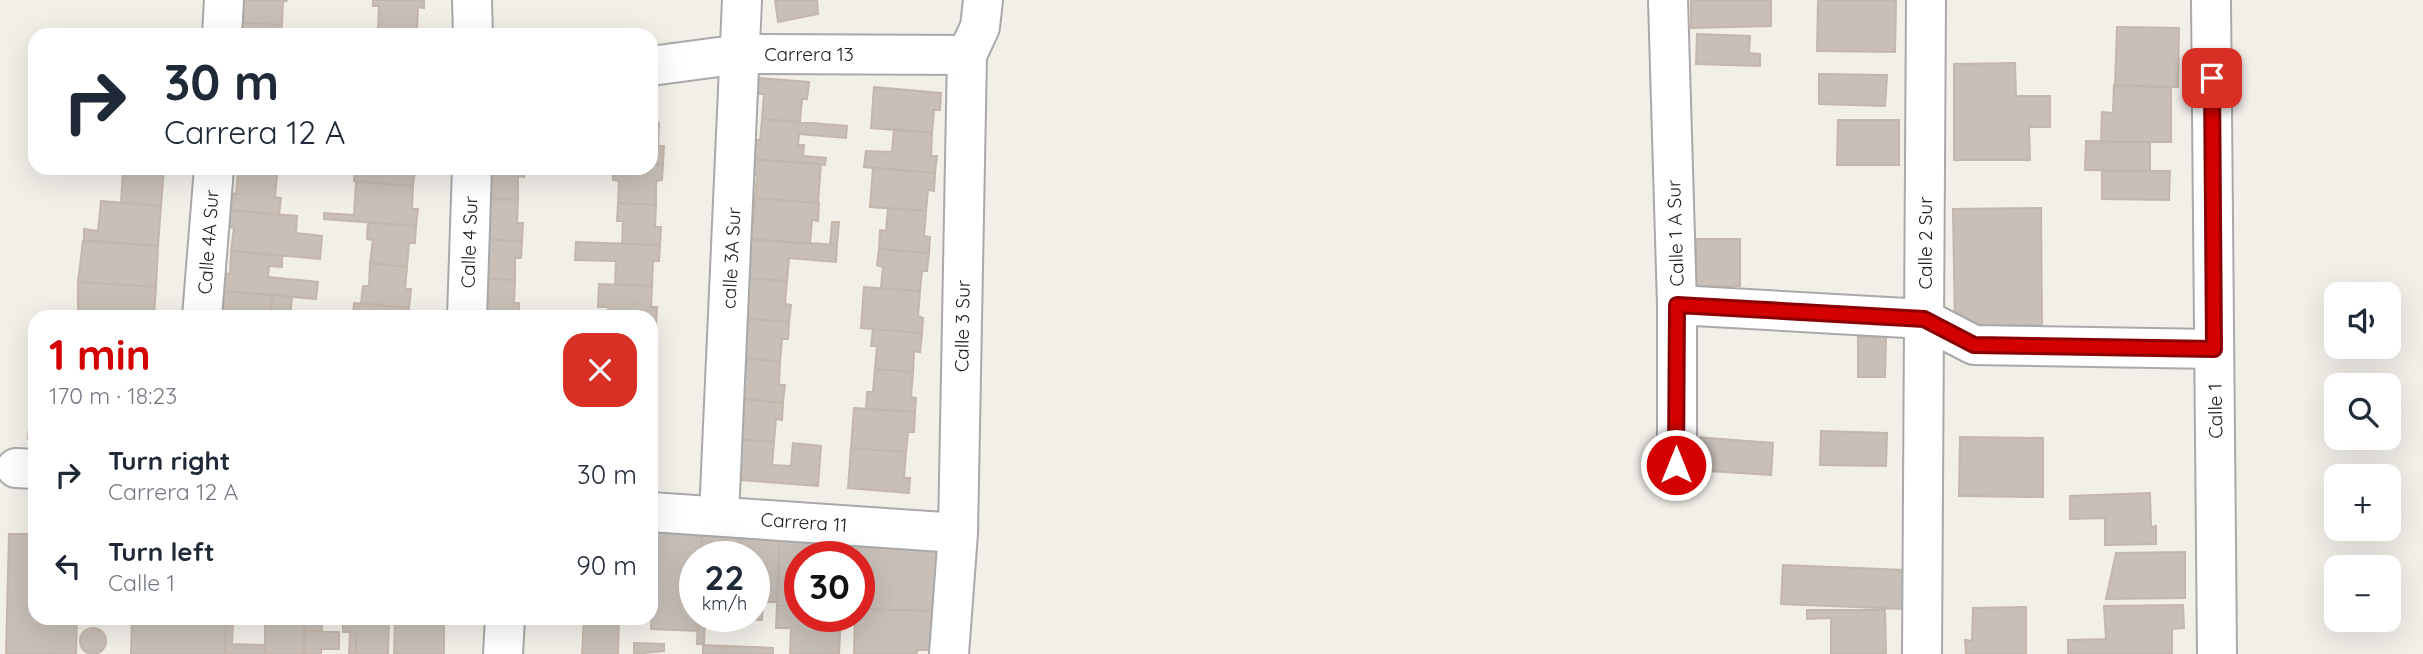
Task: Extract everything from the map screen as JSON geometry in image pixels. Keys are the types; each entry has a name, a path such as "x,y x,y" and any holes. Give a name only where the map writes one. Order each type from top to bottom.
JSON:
{"street":[{"path":"222,28 224,0"},
{"path":"472,0 473,28"},
{"name":"calle 3A Sur","path":"719,516 742,0"},
{"name":"Calle 3 Sur","path":"949,654 958,533 967,55 980,27 983,0"},
{"name":"Calle 1 A Sur","path":"1668,0 1677,305 1676,465"},
{"name":"Calle 2 Sur","path":"1922,654 1926,0"},
{"name":"Calle 1","path":"2211,0 2217,654"},
{"name":"Carrera 13","path":"658,65 741,54 967,55"},
{"name":"Calle 4A Sur","path":"203,310 213,175"},
{"name":"Calle 4 Sur","path":"467,310 471,175"},
{"path":"1677,305 1924,319 1974,345 2214,349"},
{"name":"Carrera 11","path":"658,512 958,533"},
{"path":"503,654 505,625"}],"building":[{"path":"244,0 288,0 283,2 282,25 243,23"},
{"path":"373,0 424,0 424,8 418,7 417,28 378,28 379,6 373,6"},
{"path":"775,0 817,0 818,14 778,22"},
{"path":"1691,0 1771,0 1771,26 1691,28"},
{"path":"1818,0 1896,0 1895,52 1817,51"},
{"path":"243,23 282,25 282,28 243,28"},
{"path":"2117,27 2179,28 2178,87 2115,86"},
{"path":"1697,34 1750,36 1749,53 1760,54 1760,66 1696,64"},
{"path":"2015,63 2016,96 2050,96 2050,127 2029,127 2030,160 1954,160 1954,64"},
{"path":"1819,74 1887,75 1885,106 1819,104"},
{"path":"759,78 809,82 807,99 802,99 800,122 762,119 764,94 758,94"},
{"path":"2114,85 2171,87 2171,142 2101,142 2102,112 2113,113"},
{"path":"874,87 941,93 940,110 934,110 932,133 871,128"},
{"path":"762,119 847,126 846,138 799,134 798,145 804,145 803,156 826,158 825,165 753,159 754,140 760,140"},
{"path":"1838,120 1899,120 1899,165 1837,165"},
{"path":"894,129 932,133 931,156 937,156 935,173 864,167 866,151 892,152"},
{"path":"2086,141 2150,142 2150,171 2085,170"},
{"path":"658,146 664,146 663,164 658,164"},
{"path":"753,159 821,164 818,203 755,198 757,175 751,174"},
{"path":"658,164 663,164 662,180 656,181 656,205 618,203 619,181 613,180 613,175 658,175"},
{"path":"873,168 935,173 934,191 928,190 926,211 870,207"},
{"path":"2102,171 2170,171 2169,200 2102,199"},
{"path":"123,175 163,175 161,206 121,203"},
{"path":"238,175 277,175 275,197 281,198 279,215 229,210 230,193 236,194"},
{"path":"354,175 414,175 413,186 354,181"},
{"path":"475,175 524,175 518,176 518,200 479,198"},
{"path":"356,182 413,186 412,209 418,209 416,226 324,219 324,213 354,215"},
{"path":"479,198 518,200 517,223 523,223 522,241 472,239"},
{"path":"755,198 819,203 818,221 812,220 810,244 746,239 748,220 754,221"},
{"path":"101,201 161,206 158,246 84,240 84,229 98,231"},
{"path":"618,203 656,205 655,227 661,227 660,245 622,244 623,221 617,221"},
{"path":"888,208 926,211 924,236 930,237 929,253 879,249 880,230 886,231"},
{"path":"2041,208 2042,325 1955,327 1953,209"},
{"path":"229,210 297,216 296,233 322,236 320,259 231,251 234,228 228,227"},
{"path":"368,222 416,226 415,243 409,243 407,267 370,263 373,240 367,239"},
{"path":"832,222 839,222 837,245 830,245"},
{"path":"472,239 522,241 521,258 515,258 515,280 476,278"},
{"path":"746,239 837,245 836,262 789,258 787,281 749,278 750,255 745,255"},
{"path":"1696,239 1740,239 1740,286 1696,286"},
{"path":"83,241 158,246 156,287 78,282"},
{"path":"576,242 660,245 659,261 653,261 652,286 615,284 616,261 575,260"},
{"path":"879,249 929,253 927,271 922,271 920,291 881,288 883,267 877,265"},
{"path":"231,251 282,256 282,267 269,266 268,277 318,282 316,299 222,291 224,273 230,274"},
{"path":"370,263 407,267 405,289 411,289 409,308 361,303 363,286 369,286"},
{"path":"476,278 515,280 514,303 519,303 519,310 470,310"},
{"path":"749,278 787,281 785,304 791,305 789,322 739,318"},
{"path":"78,282 156,287 154,310 78,310"},
{"path":"599,284 652,286 651,307 657,307 657,310 608,310 608,307 598,307"},
{"path":"864,287 920,291 918,316 923,318 922,333 861,328"},
{"path":"222,291 272,295 271,310 220,308"},
{"path":"272,295 292,297 291,310 271,310"},
{"path":"354,303 409,308 409,310 354,310"},
{"path":"739,318 789,322 788,339 782,339 780,362 742,358"},
{"path":"873,329 922,333 920,352 914,351 913,372 875,369 877,346 871,346"},
{"path":"1858,337 1886,337 1885,377 1858,377"},
{"path":"742,358 780,362 779,385 785,385 783,403 733,398"},
{"path":"875,369 913,372 911,397 916,398 915,412 866,409 867,392 873,392"},
{"path":"733,398 783,403 782,420 776,419 774,442 736,439"},
{"path":"854,408 915,412 914,432 908,432 906,452 851,448"},
{"path":"1821,431 1887,433 1886,466 1820,465"},
{"path":"1695,437 1773,443 1771,475 1693,470"},
{"path":"1960,437 2043,438 2043,497 1959,496"},
{"path":"736,439 774,442 772,465 791,466 793,443 821,446 818,486 727,479"},
{"path":"851,448 906,452 904,478 910,478 909,493 848,488"},
{"path":"2150,493 2151,527 2156,526 2156,544 2105,545 2105,518 2070,519 2070,496"},
{"path":"658,531 702,533 702,541 679,541 679,630 651,629 651,625 658,625"},
{"path":"702,533 741,535 741,541 702,541"},
{"path":"9,534 28,534 28,625 77,625 76,654 6,654"},
{"path":"858,534 941,537 938,611 875,609 875,541 858,541"},
{"path":"741,535 780,536 777,602 770,602 770,541 741,541"},
{"path":"780,536 857,540 784,541 784,606 777,606"},
{"path":"2185,552 2185,598 2106,599 2116,553"},
{"path":"1783,565 1905,570 1903,609 1781,604"},
{"path":"2183,605 2184,628 2172,629 2172,654 2068,654 2068,640 2106,639 2104,606"},
{"path":"777,606 784,606 784,628 776,628"},
{"path":"2026,607 2026,654 1966,654 1965,640 1972,641 1973,608"},
{"path":"875,609 933,611 932,650 917,650 917,654 854,654 855,632 875,632"},
{"path":"1807,610 1885,610 1886,654 1831,654 1831,618 1807,619"},
{"path":"132,625 226,625 225,654 131,654"},
{"path":"226,625 233,625 232,644 265,645 265,654 225,654"},
{"path":"265,625 305,625 304,654 265,654"},
{"path":"304,625 322,625 322,631 304,631"},
{"path":"343,625 389,625 388,654 356,654 356,632 343,632"},
{"path":"395,625 444,625 444,654 394,654"},
{"path":"584,625 619,625 618,654 582,654"},
{"path":"93,628 102,632 106,641 102,650 93,654 84,650 80,641 84,632"},
{"path":"304,631 339,632 339,649 321,649 321,654 304,654"},
{"path":"350,632 356,632 356,654 349,654"},
{"path":"697,632 704,632 704,644 697,644"},
{"path":"791,632 840,632 839,654 790,654"},
{"path":"634,643 664,644 664,651 634,654"},
{"path":"703,645 773,648 773,654 703,654"}],"route":[{"path":"1676,465 1677,305 1924,319 1974,345 2214,349 2212,78"}]}
